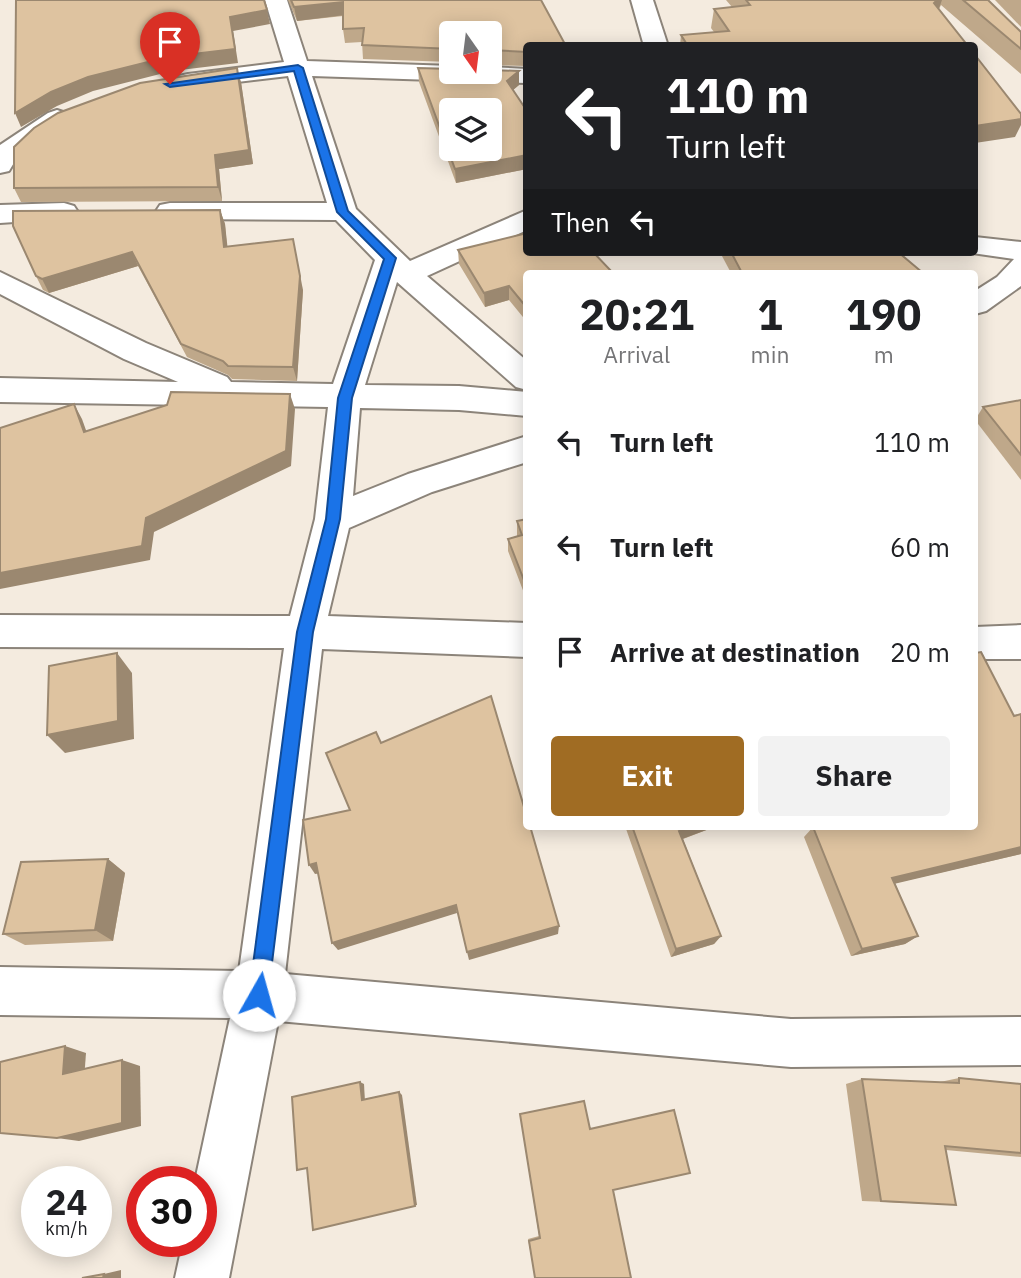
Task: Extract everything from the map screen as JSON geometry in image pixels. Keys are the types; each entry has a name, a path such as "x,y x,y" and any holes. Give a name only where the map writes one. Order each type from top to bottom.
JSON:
{"street":[{"path":"276,0 342,212 398,266 523,375"},
{"path":"642,0 655,42"},
{"path":"170,84 298,68 523,76"},
{"path":"0,165 8,151 55,119 77,110"},
{"path":"0,214 93,211"},
{"path":"148,211 342,212"},
{"path":"202,1278 259,995 305,632 333,519 345,398 398,266 523,220"},
{"path":"978,246 1021,251"},
{"path":"0,282 135,351 234,393"},
{"path":"978,303 1016,285"},
{"path":"0,390 459,398 523,404"},
{"path":"333,519 420,483 523,450"},
{"path":"0,631 305,632 523,640"},
{"path":"978,643 1021,642"},
{"path":"0,991 259,995 790,1043 1021,1041"}],"building":[{"path":"16,0 264,0 267,10 230,17 235,49 168,57 88,77 51,92 15,113"},
{"path":"291,0 541,0 564,42 523,42 523,52 502,51 502,21 439,21 439,48 362,45 364,28 343,29 343,2 294,7"},
{"path":"746,0 937,0 934,3 965,42 685,42 681,35 729,31 714,9 750,5"},
{"path":"963,0 988,0 1021,32 1021,49"},
{"path":"978,59 1021,114 1021,119 978,126"},
{"path":"237,68 249,150 215,155 218,187 14,188 14,147 34,128 58,113 140,83"},
{"path":"418,68 439,69 439,84 502,84 502,70 519,71 507,81 523,105 523,156 502,160 502,98 439,98 439,125"},
{"path":"452,161 496,161 455,169"},
{"path":"220,210 224,247 293,239 300,276 293,367 228,366 223,361 181,344 132,252 42,279 36,276 13,226 13,211"},
{"path":"523,234 523,256 597,256 610,270 523,270 523,303 509,286 484,293 458,250"},
{"path":"733,256 903,256 919,270 740,270"},
{"path":"171,392 290,394 286,451 146,518 142,546 0,573 0,428 74,404 84,432 167,405"},
{"path":"1021,400 1021,455 983,407"},
{"path":"523,520 523,578 508,539 522,535 517,521"},
{"path":"978,652 981,652 1014,716 1021,714 1021,847 892,878 918,936 862,949 814,830 978,830"},
{"path":"117,653 118,721 47,735 49,666"},
{"path":"491,696 523,804 523,830 531,830 559,926 467,952 456,905 332,943 316,863 309,865 303,820 350,810 326,753 376,732 381,743"},
{"path":"633,830 682,830 679,831 721,936 676,949"},
{"path":"108,859 95,930 3,934 21,862"},
{"path":"65,1046 63,1074 122,1060 122,1123 57,1138 0,1133 0,1062"},
{"path":"959,1078 1021,1084 1021,1153 945,1146 956,1205 881,1201 862,1079 959,1083"},
{"path":"360,1082 362,1100 399,1092 415,1206 313,1230 307,1168 297,1170 292,1097"},
{"path":"584,1101 590,1129 674,1110 690,1173 613,1190 631,1278 535,1278 529,1241 540,1238 520,1114"},
{"path":"104,1274 103,1278 82,1278"}],"route":[{"path":"170,84 298,68 342,212 390,258 345,398 333,519 305,632 259,995"}]}
